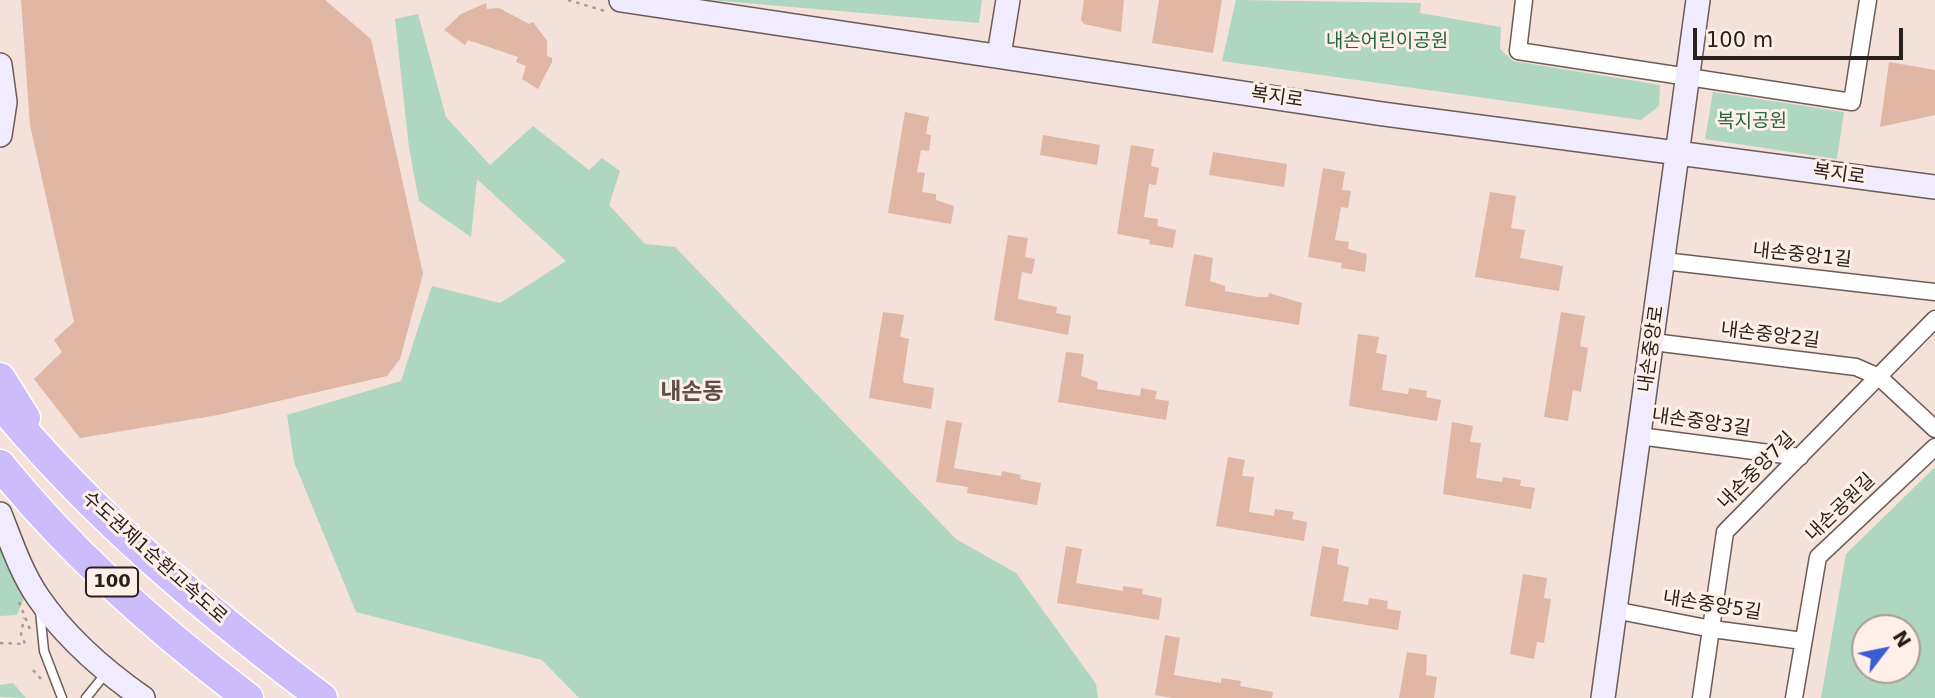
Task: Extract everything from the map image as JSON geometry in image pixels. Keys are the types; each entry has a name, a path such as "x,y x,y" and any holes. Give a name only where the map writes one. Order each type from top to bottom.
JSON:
{"highway":[{"path":"0,378 57,468"},
{"name":"수도권제1순환고속도로","path":"0,403 57,468 145,556 248,642 322,698"},
{"name":"100","path":"3,469 76,548 148,615 248,698"}],"street":[{"path":"999,55 1008,0"},
{"path":"1524,0 1518,51 1852,102 1868,0"},
{"name":"내손중앙로","path":"1603,698 1698,0"},
{"name":"복지로","path":"614,6 999,55 1383,114 1935,187"},
{"path":"0,65 5,102 0,135"},
{"name":"내손중앙1길","path":"1664,261 1935,292"},
{"name":"내손중앙7길","path":"1701,698 1725,532 1935,319"},
{"name":"내손중앙2길","path":"1653,342 1856,367 1879,377"},
{"path":"1879,377 1935,429"},
{"name":"내손중앙3길","path":"1639,436 1800,457"},
{"name":"내손공원길","path":"1794,698 1818,557 1935,447"},
{"path":"0,514 17,557 31,606 94,662 142,698"},
{"name":"내손중앙5길","path":"1614,610 1712,629 1803,641"}],"lane":[{"path":"31,606 62,698"},
{"path":"86,698 107,672"}],"path":[{"path":"568,0 614,6"},
{"path":"0,643 25,644 21,634 31,606"}],"green space":[{"path":"710,0 982,0 979,23"},
{"name":"내손어린이공원","path":"1236,0 1421,3 1420,13 1501,27 1500,49 1513,61 1660,85 1659,106 1641,120 1222,61"},
{"path":"418,14 446,117 490,165 533,126 589,170 602,158 620,171 609,205 645,244 675,247 956,539 1016,573 1096,684 1098,698 579,698 542,660 356,612 294,462 287,415 401,381 432,286 500,303 566,261 477,179 471,237 419,201 409,148 395,19"},
{"name":"복지공원","path":"1713,92 1844,112 1837,159 1705,139"},
{"path":"1935,467 1935,698 1821,698 1846,554"},
{"path":"0,547 25,596 17,615 0,616"},
{"path":"13,683 26,698 0,697 0,685"}],"building":[{"path":"21,0 325,0 371,39 423,274 400,359 387,376 218,415 80,438 34,379 62,352 54,340 74,322 30,125"},
{"path":"1084,0 1124,0 1121,32 1084,24 1081,20"},
{"path":"1159,0 1222,0 1213,53 1152,43"},
{"path":"486,3 487,9 499,8 529,24 533,22 547,41 547,56 552,58 552,62 538,89 522,79 526,66 516,62 518,57 468,40 465,45 444,30 461,14"},
{"path":"1889,62 1935,70 1935,115 1880,127"},
{"path":"905,112 929,117 926,134 931,135 929,151 921,150 917,172 925,173 922,192 936,194 936,200 954,206 951,224 888,213"},
{"path":"1043,135 1100,145 1097,165 1040,155"},
{"path":"1131,145 1154,149 1151,166 1159,168 1156,185 1149,184 1144,217 1158,219 1157,226 1176,230 1173,248 1149,244 1150,240 1117,234"},
{"path":"1213,152 1287,164 1284,187 1209,175"},
{"path":"1323,168 1345,172 1342,190 1351,191 1348,208 1341,207 1335,240 1349,242 1348,249 1367,254 1365,272 1341,268 1342,263 1308,257"},
{"path":"1490,192 1516,196 1511,228 1525,230 1520,258 1563,266 1559,291 1475,277"},
{"path":"1008,235 1028,238 1025,257 1035,259 1032,274 1022,272 1018,299 1057,307 1056,313 1071,316 1068,335 994,320"},
{"path":"1194,254 1213,258 1210,281 1225,286 1225,291 1258,297 1268,297 1269,293 1302,303 1299,325 1185,306"},
{"path":"883,312 904,315 900,337 909,339 904,383 934,388 931,409 869,398"},
{"path":"1561,312 1585,316 1580,346 1588,348 1581,392 1573,390 1568,421 1544,417"},
{"path":"1358,334 1379,337 1376,353 1387,355 1382,390 1408,394 1409,388 1427,391 1426,397 1441,400 1437,421 1349,406"},
{"path":"1066,352 1084,354 1081,376 1098,382 1097,389 1140,396 1141,388 1157,391 1155,399 1169,401 1166,420 1058,402"},
{"path":"946,420 962,423 954,468 1001,476 1002,471 1021,475 1020,479 1041,483 1037,505 967,493 968,487 936,482"},
{"path":"1452,422 1473,426 1470,442 1481,443 1476,478 1502,482 1503,477 1521,480 1520,486 1535,488 1531,509 1443,494"},
{"path":"1228,457 1245,460 1242,476 1254,477 1249,512 1274,516 1275,509 1294,512 1292,519 1307,522 1304,541 1216,526"},
{"path":"1066,546 1082,549 1076,583 1123,591 1123,586 1143,589 1142,594 1162,598 1159,620 1057,603"},
{"path":"1322,546 1339,549 1337,564 1349,567 1343,601 1368,605 1369,598 1388,601 1387,609 1401,611 1398,630 1310,616"},
{"path":"1523,574 1547,578 1544,598 1551,599 1544,643 1537,642 1534,659 1510,654"},
{"path":"1165,635 1180,638 1174,675 1221,683 1221,678 1241,681 1240,686 1273,692 1272,698 1173,698 1155,695"},
{"path":"1407,652 1427,655 1426,675 1437,677 1434,698 1399,698"}],"district":[{"name":"내손동","path":"692,393"}]}
